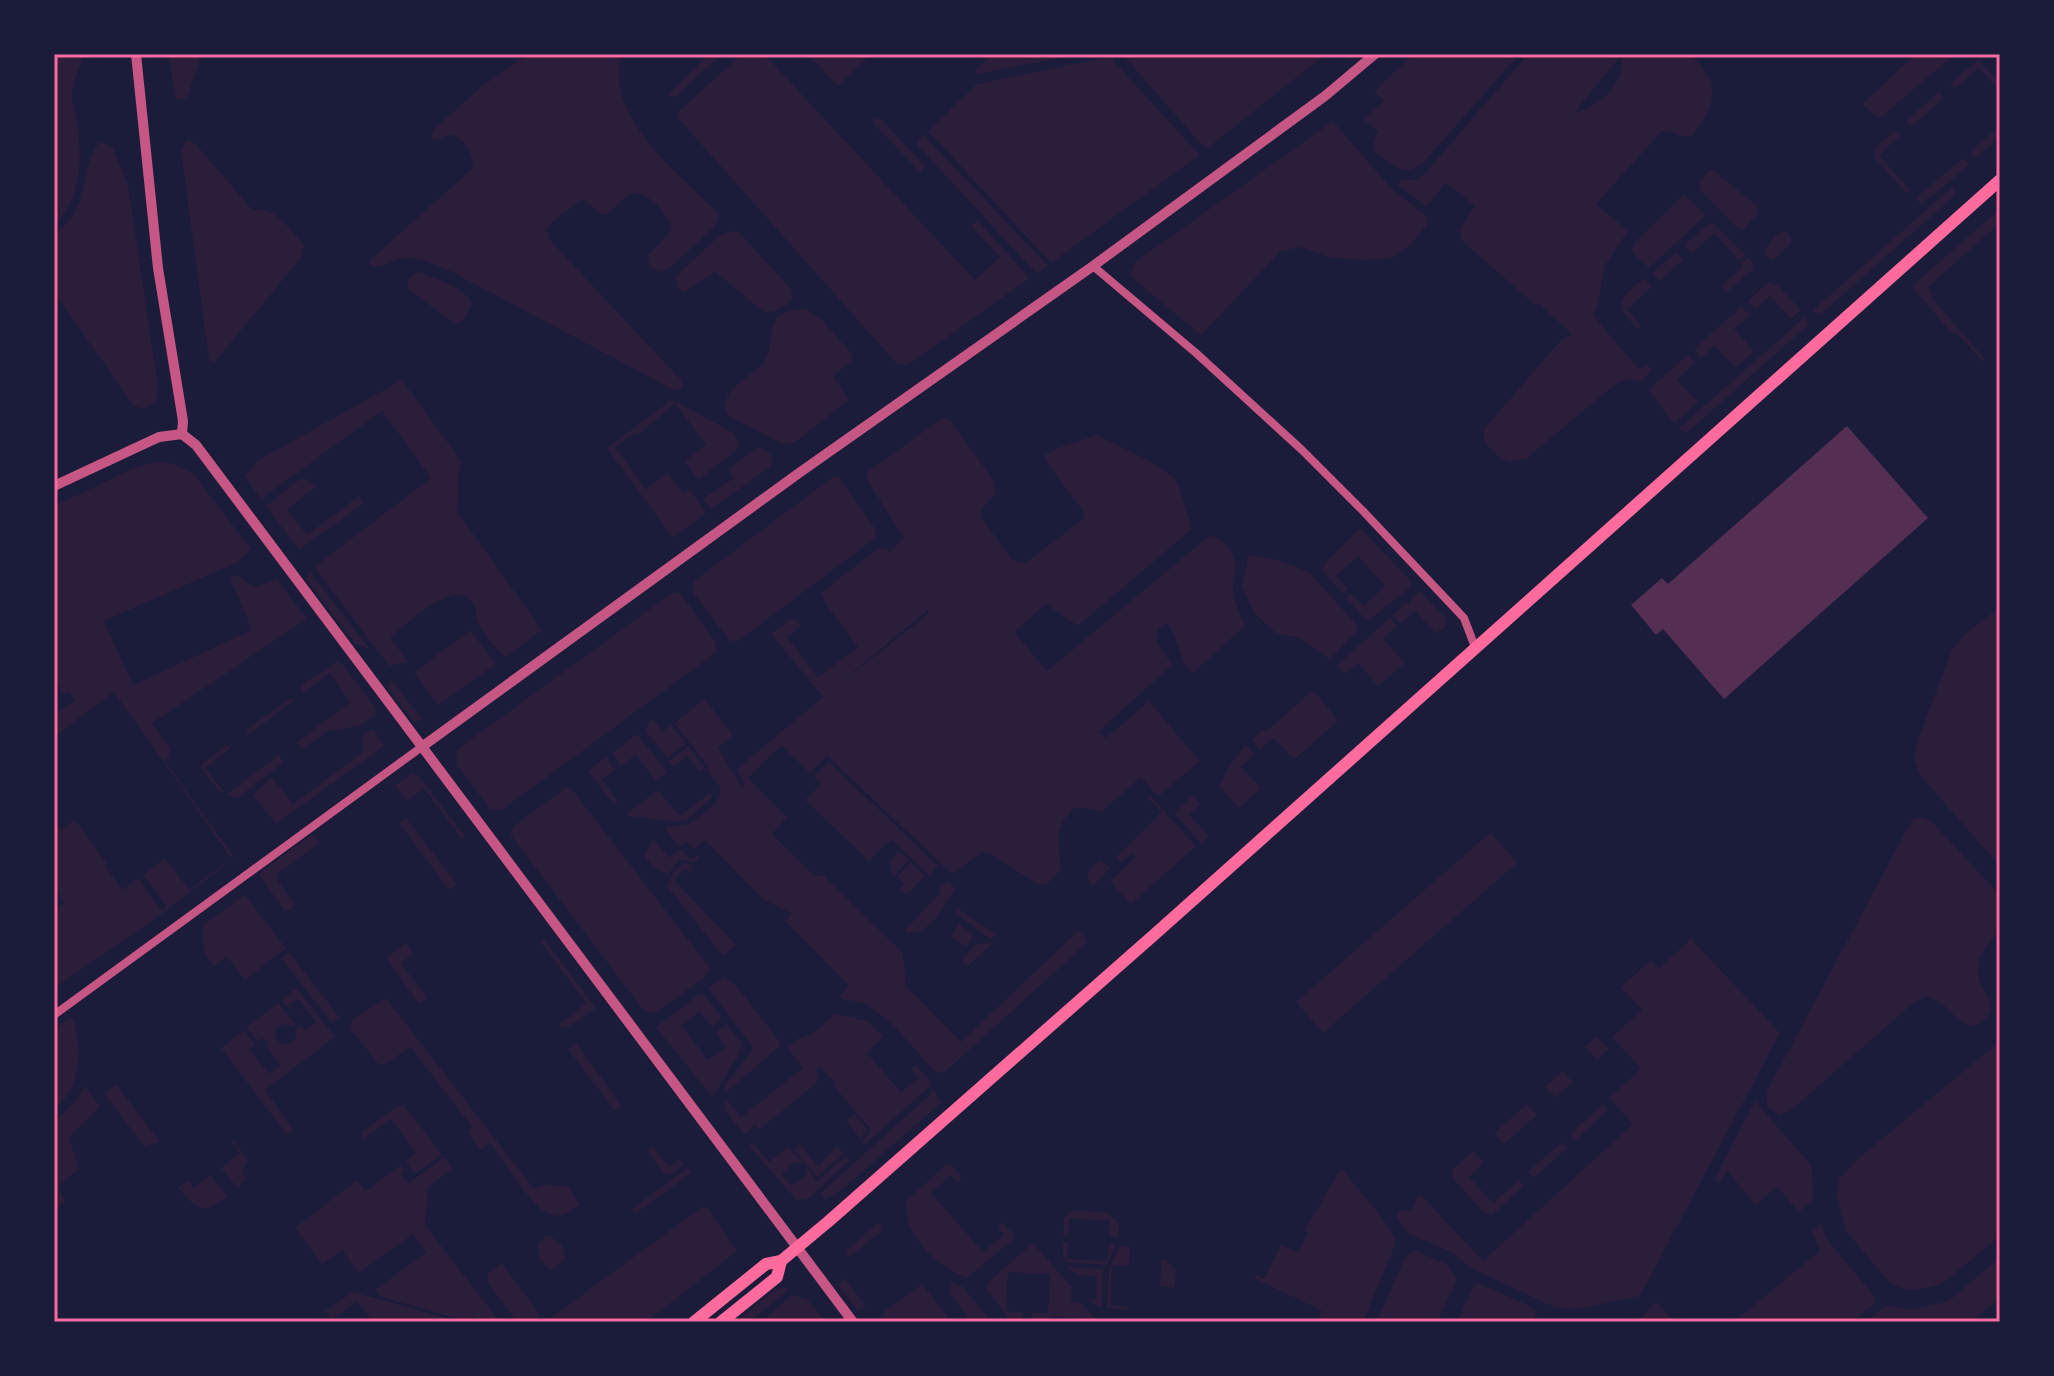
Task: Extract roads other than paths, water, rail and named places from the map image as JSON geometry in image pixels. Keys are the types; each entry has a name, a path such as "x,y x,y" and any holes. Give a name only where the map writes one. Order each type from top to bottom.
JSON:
{"main road":[{"path":"694,1322 766,1264 781,1261 798,1248 1167,924 2000,180"},
{"path":"721,1322 777,1277 781,1261"}],"street":[{"path":"136,54 158,268 183,421 182,434"},
{"path":"54,1015 799,473 1093,266 1325,96 1375,54"},
{"path":"1093,266 1196,353 1313,460 1464,618 1475,647"},
{"path":"54,486 159,437 182,434 196,445 853,1322"}]}
